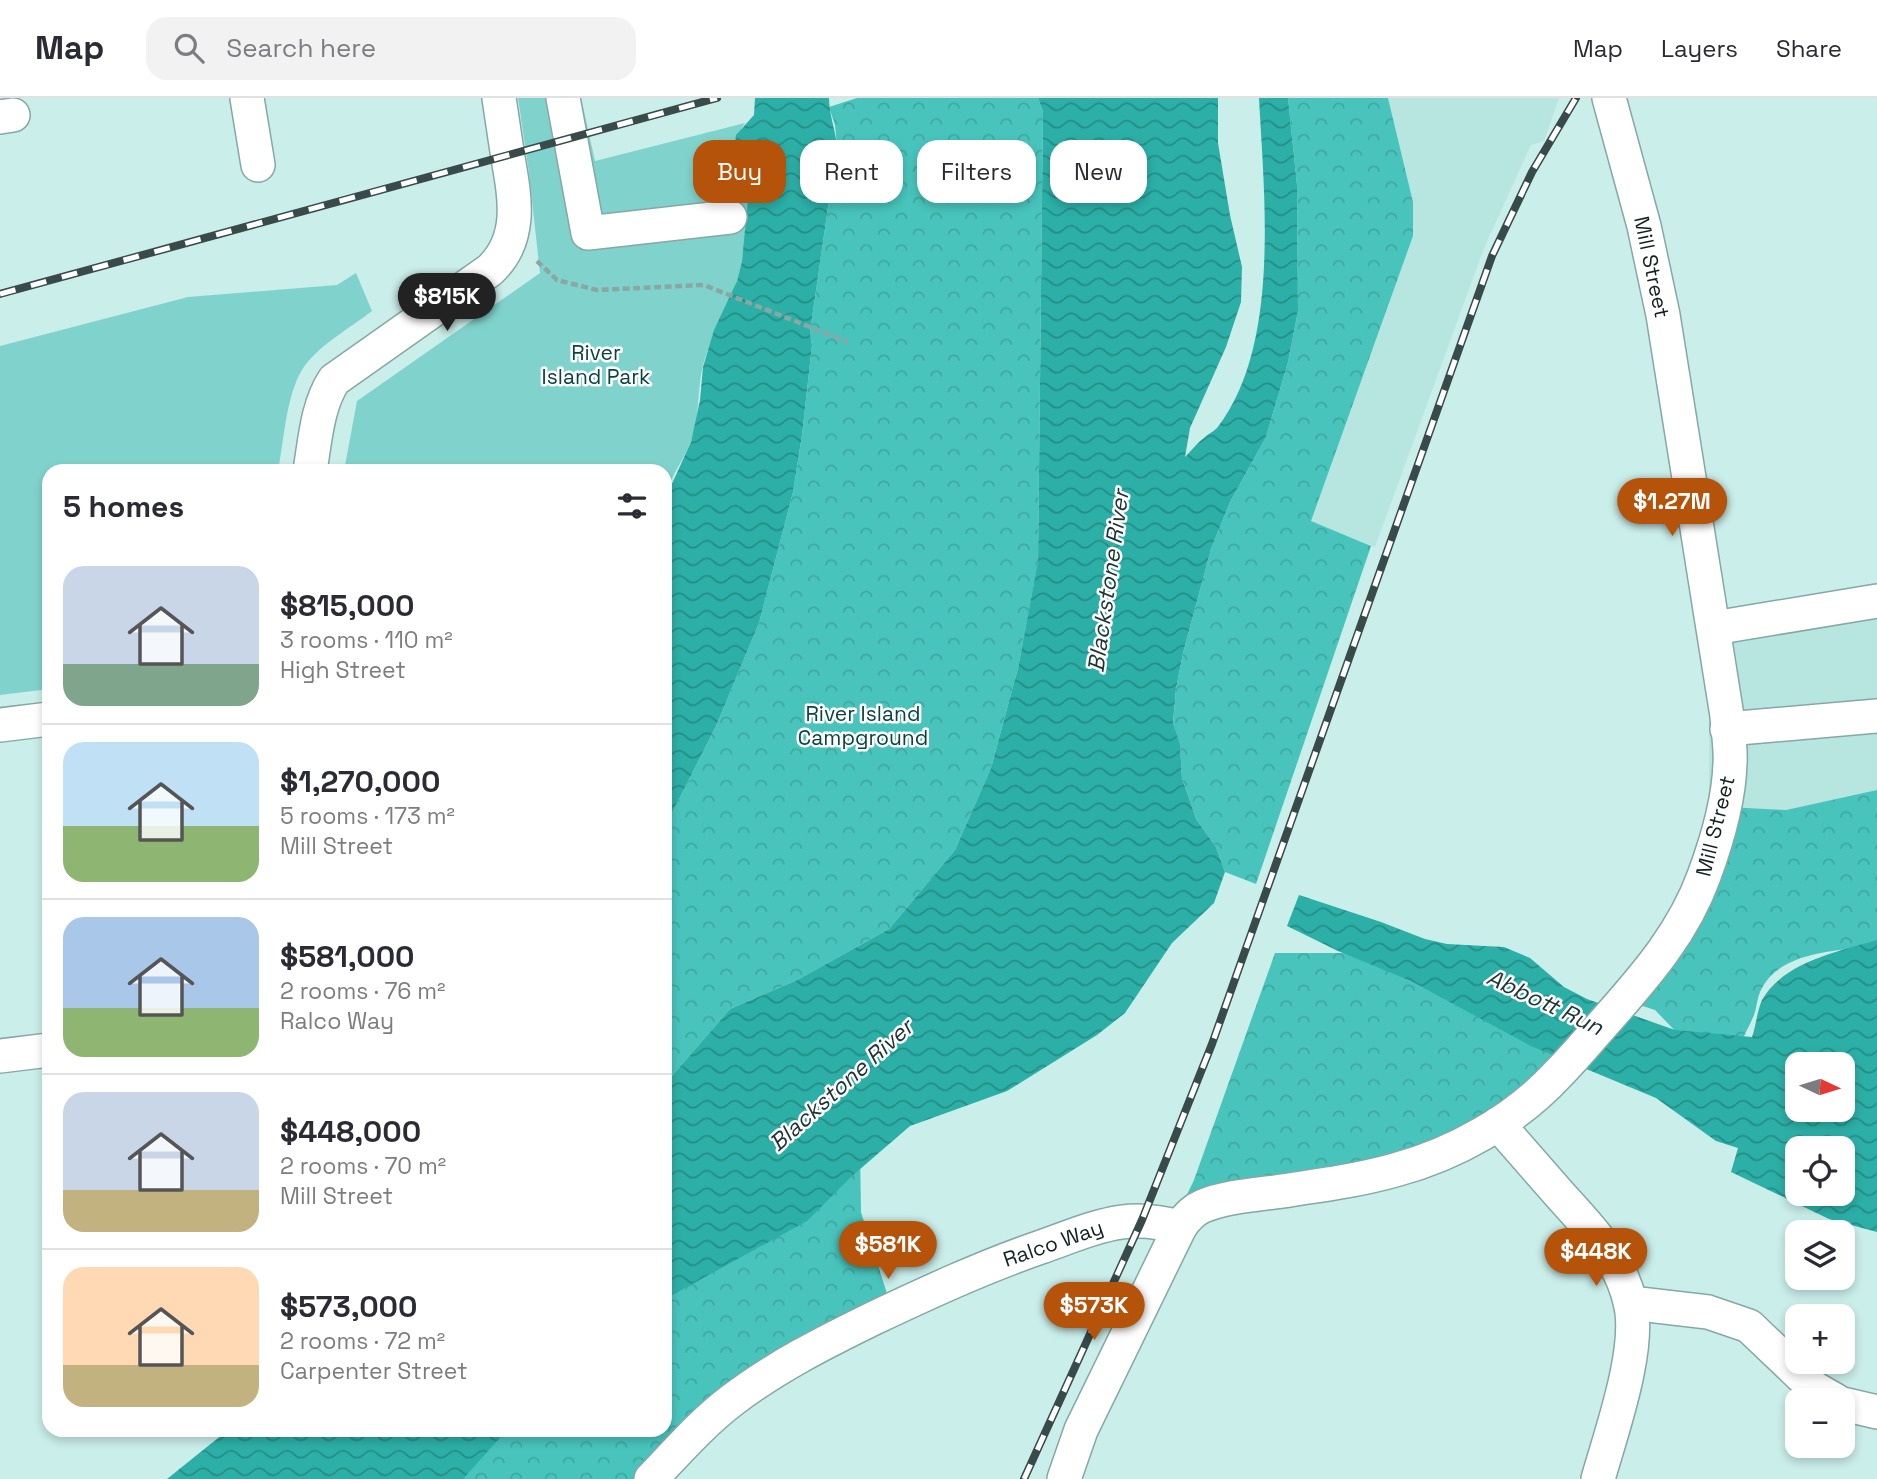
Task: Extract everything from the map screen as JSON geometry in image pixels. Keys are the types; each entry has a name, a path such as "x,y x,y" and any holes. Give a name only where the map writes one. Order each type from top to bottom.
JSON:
{"street":[{"path":"247,98 258,165"},
{"path":"311,464 320,415 334,380 490,270 503,254 515,218 516,203 499,98"},
{"path":"563,98 588,233 730,217"},
{"name":"Mill Street","path":"1497,1124 1529,1101 1556,1076 1666,950 1703,879 1726,799 1730,763 1714,628 1663,315 1616,102"},
{"path":"1714,628 1877,601"},
{"path":"1727,729 1877,716"},
{"path":"0,725 42,720"},
{"path":"0,1056 42,1051"},
{"path":"1064,1479 1081,1430 1180,1227 1189,1215 1200,1206 1229,1199 1321,1186 1398,1169 1469,1141 1497,1124 1598,1237 1616,1263 1631,1303 1631,1344 1627,1376 1598,1479"},
{"name":"Ralco Way","path":"652,1479 702,1427 762,1379 826,1342 928,1292 995,1263 1104,1225 1142,1220 1180,1227"},
{"path":"1631,1303 1708,1312 1749,1326 1814,1388"},
{"path":"1855,1407 1877,1412"}],"path":[{"path":"508,244 532,257 557,280 597,290 704,285 848,342"}],"shaded area":[{"path":"1388,98 1559,98 1544,141 1531,145 1484,248 1375,547 1310,521 1413,236 1413,202"},
{"path":"1877,604 1877,790 1786,810 1709,806 1709,647"}],"green space":[{"name":"River Island Park","path":"518,98 581,98 595,161 745,123 737,140 693,140 693,203 748,203 747,223 739,273 703,365 693,434 672,480 672,464 345,464 357,401 540,273"},
{"name":"River Island Campground","path":"857,98 1038,98 1043,112 1038,562 1018,668 991,768 955,850 889,929 797,980 730,1009 672,1076 672,813 716,726 759,623 793,492 812,345 810,332 829,203 903,203 903,140 836,140 829,107"},
{"path":"1288,98 1388,98 1413,202 1413,236 1311,521 1371,546 1256,884 1225,872 1216,847 1196,819 1182,778 1180,747 1173,724 1183,653 1211,549 1230,502 1266,437 1288,362 1298,311 1297,185"},
{"path":"356,273 372,311 325,346 302,370 289,405 279,464 42,464 42,690 0,695 0,346 188,297 337,285"},
{"path":"1877,790 1877,946 1829,951 1783,966 1771,975 1762,988 1754,1015 1740,1045 1681,1037 1655,1010 1618,998 1673,914 1709,806 1786,810"},
{"path":"1275,953 1346,953 1395,963 1560,1051 1503,1112 1382,1178 1180,1209 1194,1180"},
{"path":"860,1151 861,1212 891,1306 645,1479 440,1479 497,1437 672,1437 672,1290"}],"water":[{"path":"755,98 829,98 836,140 800,140 800,203 829,203 810,332 812,345 793,492 759,623 716,726 672,813 672,484 691,442 700,400 703,367 714,330 737,281 742,261 748,203 786,203 786,140 735,140 736,135 754,115"},
{"name":"Blackstone River","path":"1038,98 1218,98 1218,143 1242,267 1241,302 1226,347 1190,428 1185,457 1217,428 1237,394 1251,356 1260,313 1264,269 1264,179 1259,98 1288,98 1297,185 1298,311 1288,362 1266,437 1230,502 1211,549 1176,689 1173,723 1180,745 1182,778 1196,819 1216,847 1225,872 1214,903 1172,943 1125,1013 1097,1035 1007,1091 910,1126 852,1176 807,1221 672,1295 672,1076 730,1009 797,980 889,929 955,850 991,768 1018,668 1038,561 1043,112"},
{"name":"Abbott Run","path":"1299,895 1425,939 1447,944 1504,947 1530,958 1564,987 1587,999 1675,1030 1752,1037 1762,1000 1771,987 1784,976 1814,960 1877,940 1877,1232 1855,1226 1855,1220 1833,1220 1802,1206 1855,1206 1855,1136 1785,1136 1785,1198 1731,1172 1738,1148 1716,1141 1656,1098 1531,1046 1411,981 1338,951 1287,926"},
{"path":"219,1437 501,1437 463,1479 167,1479"}],"railway":[{"path":"0,294 717,98"},
{"path":"1024,1479 1142,1220 1212,1044 1492,256 1532,172 1576,98"}]}
